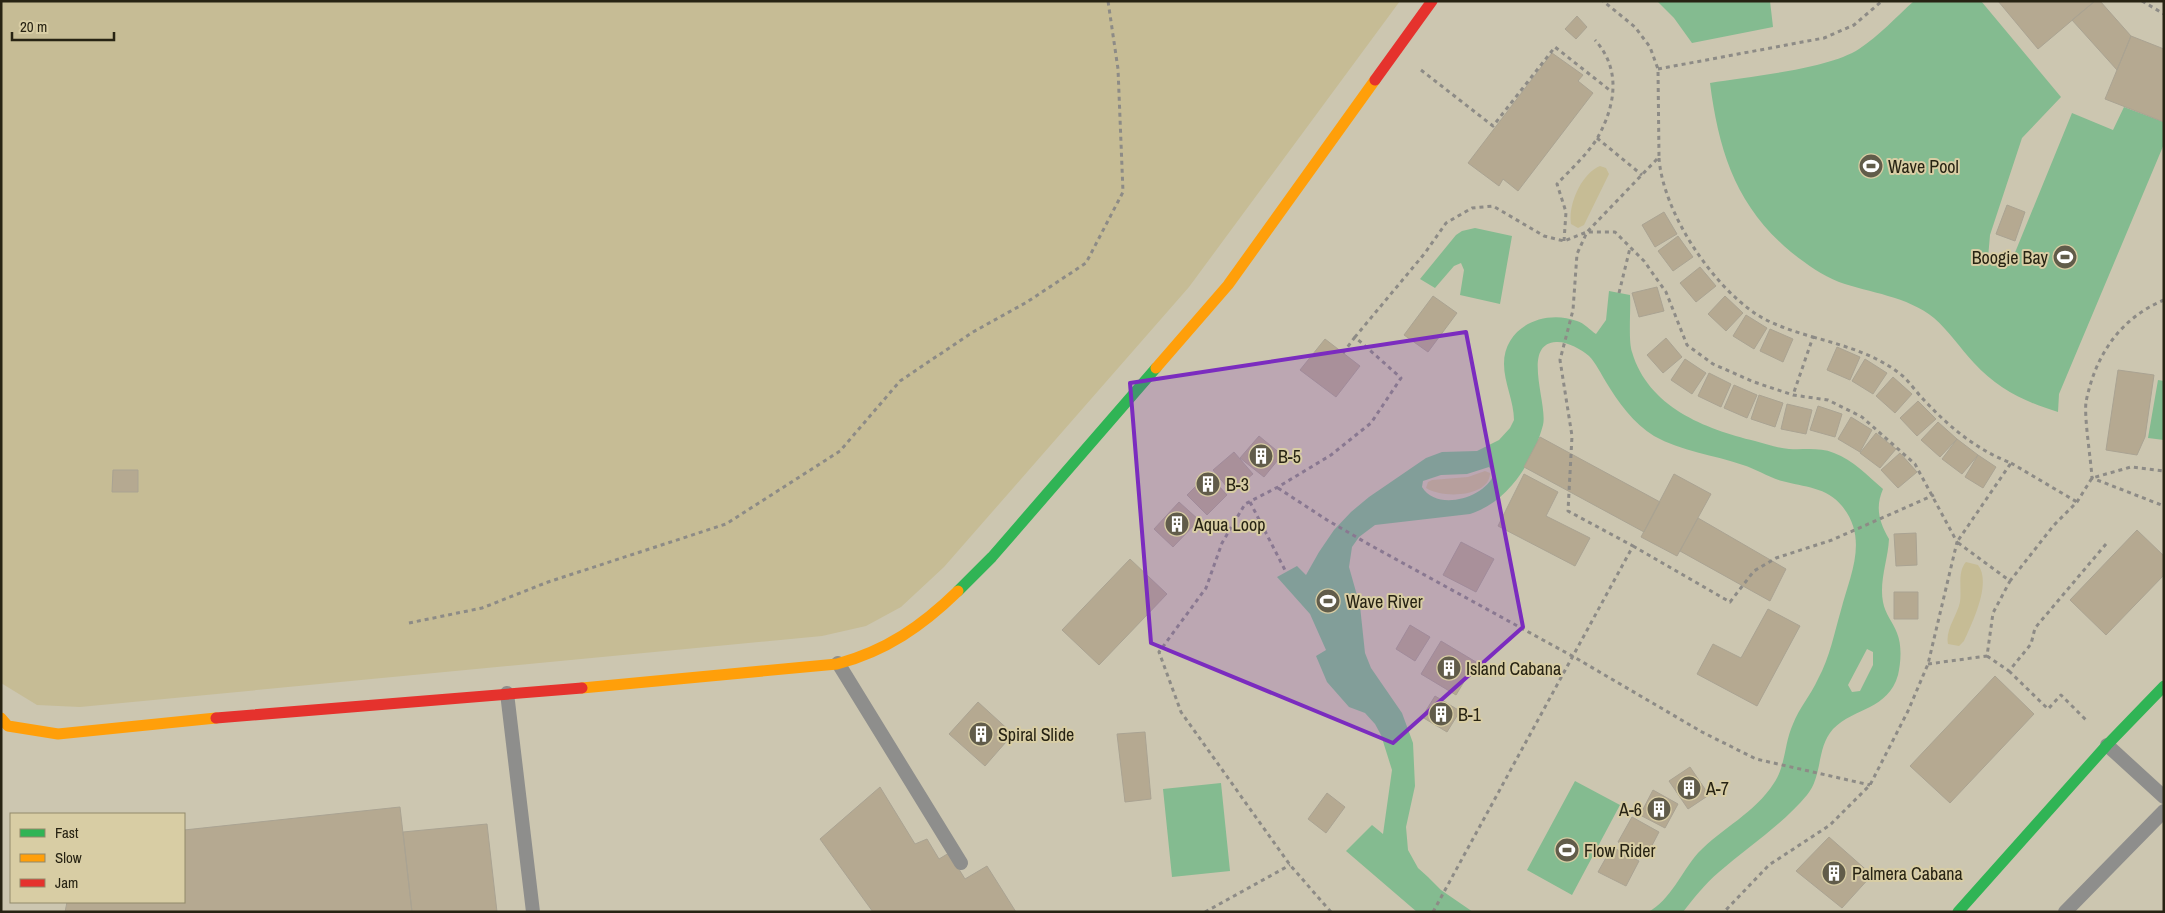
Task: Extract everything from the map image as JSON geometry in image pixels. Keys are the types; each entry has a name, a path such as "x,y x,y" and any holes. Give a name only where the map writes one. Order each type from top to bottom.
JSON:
{"street":[{"path":"1,718 8,726 58,734 507,693 757,673 838,663 881,649 918,628 954,596 992,557 1228,285 1432,1"},
{"path":"1958,912 2107,745 2164,686"}],"lane":[{"path":"838,663 961,863"},
{"path":"507,693 533,912"},
{"path":"2107,745 2164,796"},
{"path":"2065,912 2164,811"}],"path":[{"path":"409,623 482,608 548,582 726,524 840,451 900,381 973,332 1027,302 1086,264 1123,192 1118,69 1108,1"},
{"path":"1604,1 1635,26 1650,47 1658,69 1660,172 1674,209 1691,243 1726,287 1756,314 1778,326 1854,349 1890,367 1905,378 1941,418 1968,441 1996,457 2012,463 2077,502"},
{"path":"1658,69 1824,38 1854,25 1882,1"},
{"path":"2142,1 2164,14"},
{"path":"1564,241 1566,212 1557,184 1597,138 1609,107 1614,81 1610,62 1595,40"},
{"path":"1397,51 1493,126 1555,47 1612,92"},
{"path":"1597,138 1642,175"},
{"path":"1659,157 1588,232 1576,254 1573,310 1560,360 1572,436 1568,511 1730,602 1754,572 1776,558 1832,540 1934,495"},
{"path":"1343,353 1425,253 1446,223 1472,208 1493,206 1544,236 1564,241 1588,232 1615,232 1644,261 1666,292 1687,345 1713,364 1754,382 1794,396 1828,400 1862,418 1915,464 1934,495 1957,542 2010,581"},
{"path":"1619,293 1630,248"},
{"path":"1987,656 1993,613 2010,581 2054,525 2077,502 2092,478 2086,403 2098,364 2114,335 2134,316 2164,300"},
{"path":"1331,912 1290,865 1181,712 1159,652 1206,588 1222,543 1245,504 1278,487 1331,455 1371,422 1401,378 1355,337"},
{"path":"1794,396 1813,337"},
{"path":"1724,912 1769,865 1830,825 1870,785 1908,711 1928,664 1957,542 2012,463"},
{"path":"2092,478 2131,466 2164,471"},
{"path":"2092,478 2164,506"},
{"path":"1278,487 1327,520 1370,545 1574,657 1702,732 1756,759 1841,780 1870,785"},
{"path":"1250,502 1286,572"},
{"path":"2009,671 2031,644 2035,628 2106,544"},
{"path":"1433,912 1633,546"},
{"path":"1928,664 1987,656 2009,671 2048,708 2061,695 2107,745"},
{"path":"1205,912 1290,865"}],"highlighted area":[{"path":"1466,332 1523,627 1393,743 1151,643 1130,383"}],"shaded area":[{"path":"1,1 1400,1 1189,287 944,567 901,607 866,626 822,636 80,707 37,705 1,683"},
{"path":"1657,1 1770,1 1773,27 1692,43 1674,18"},
{"name":"Wave Pool","path":"1914,1 1981,1 2061,97 2022,138 1990,235 1988,258 1996,263 2009,263 2014,255 2072,113 2113,130 2124,107 2164,122 2164,144 2059,394 2058,412 2034,404 2002,387 1974,363 1934,318 1923,311 1900,300 1832,279 1796,256 1756,216 1733,176 1725,155 1710,83 1808,67 1845,56 1874,38"},
{"path":"1600,166 1606,168 1609,174 1584,225 1578,228 1571,224 1574,199 1587,176"},
{"path":"1475,228 1512,236 1500,304 1460,295 1464,270 1461,263 1454,266 1435,288 1420,279 1456,235 1462,231"},
{"name":"Wave River","path":"1609,291 1630,295 1631,347 1640,371 1651,387 1681,413 1717,430 1772,446 1789,449 1823,450 1834,453 1854,464 1883,489 1879,502 1879,514 1889,539 1882,594 1885,610 1900,643 1898,675 1887,695 1879,702 1851,716 1833,729 1824,745 1812,787 1787,816 1714,877 1683,912 1648,912 1663,901 1698,853 1748,812 1766,794 1778,776 1798,712 1815,685 1829,654 1855,557 1854,531 1850,519 1842,506 1822,491 1782,481 1732,461 1686,449 1654,436 1627,412 1589,356 1569,344 1556,342 1546,345 1540,353 1538,364 1544,415 1543,425 1539,439 1526,466 1507,490 1484,508 1470,514 1375,525 1359,537 1352,547 1349,567 1360,606 1365,653 1371,668 1402,713 1413,743 1415,786 1406,827 1408,850 1418,868 1441,890 1473,912 1417,912 1346,851 1372,825 1383,834 1392,770 1381,735 1375,724 1365,713 1349,707 1327,682 1316,656 1326,650 1310,614 1277,577 1297,566 1306,575 1334,530 1351,512 1369,497 1426,458 1442,452 1477,451 1499,440 1510,428 1514,420 1504,364 1506,351 1511,340 1519,331 1528,324 1552,317 1580,322 1596,334 1606,320","holes":["1489,467 1494,474 1489,482 1481,490 1460,499 1438,499 1429,495 1422,487 1423,481 1441,475 1467,474","1867,649 1873,652 1873,665 1860,691 1852,692 1848,685"]},
{"path":"2158,380 2164,381 2164,440 2148,438"},
{"path":"1485,471 1490,473 1488,481 1482,487 1464,494 1443,494 1426,488 1428,482 1432,480 1468,477"},
{"path":"1966,562 1978,565 1982,573 1983,582 1976,614 1964,641 1959,646 1948,644 1948,634 1960,602 1961,576"},
{"name":"Flow Rider","path":"1575,781 1620,805 1572,895 1527,870"},
{"path":"1221,783 1230,871 1172,877 1163,789"}],"building":[{"path":"1998,1 2095,1 2038,49"},
{"path":"2095,1 2100,1 2131,36 2117,70 2072,20"},
{"path":"1577,16 1587,27 1576,39 1565,29"},
{"path":"2131,36 2164,49 2164,122 2105,99"},
{"path":"1552,53 1583,75 1578,81 1593,93 1518,191 1503,179 1499,186 1468,163"},
{"path":"2007,205 2025,212 2015,241 1996,234"},
{"path":"1664,212 1677,234 1655,247 1642,225"},
{"path":"1678,236 1693,257 1673,271 1658,251"},
{"path":"1700,267 1716,286 1696,302 1680,283"},
{"path":"1657,287 1664,311 1639,317 1632,293"},
{"path":"1433,296 1457,313 1428,352 1404,335"},
{"path":"1725,296 1743,313 1726,331 1708,314"},
{"path":"1746,315 1767,328 1754,349 1733,336"},
{"path":"1770,329 1793,339 1783,362 1760,351"},
{"path":"1666,338 1682,357 1663,373 1647,355"},
{"path":"1325,339 1360,366 1336,397 1300,370"},
{"path":"1837,347 1860,357 1850,380 1827,370"},
{"path":"1685,359 1706,373 1692,394 1671,380"},
{"path":"1865,359 1887,373 1873,394 1852,381"},
{"path":"2118,370 2154,375 2145,437 2137,455 2106,450"},
{"path":"1709,373 1731,384 1721,407 1698,396"},
{"path":"1893,377 1912,394 1895,413 1876,396"},
{"path":"1734,385 1757,395 1747,418 1724,408"},
{"path":"1759,395 1783,403 1775,427 1751,419"},
{"path":"1918,401 1936,419 1917,436 1900,418"},
{"path":"1787,404 1812,410 1806,434 1781,429"},
{"path":"1818,406 1842,414 1835,437 1810,430"},
{"path":"1851,417 1872,430 1860,452 1838,439"},
{"path":"1938,422 1957,439 1940,457 1921,440"},
{"path":"1876,433 1896,449 1880,468 1860,453"},
{"name":"B-5","path":"1259,436 1282,455 1264,477 1240,458"},
{"path":"1540,437 1660,502 1644,532 1524,467"},
{"path":"1957,439 1978,455 1962,474 1942,459"},
{"path":"1234,452 1253,474 1231,492 1213,470"},
{"path":"1900,453 1917,472 1898,488 1881,470"},
{"path":"1978,455 1996,467 1983,488 1965,477"},
{"path":"113,470 138,470 138,492 112,492"},
{"name":"B-3","path":"1208,474 1227,495 1207,515 1187,495"},
{"path":"1524,474 1558,492 1546,516 1590,538 1575,566 1498,526"},
{"path":"1674,474 1711,494 1677,556 1641,537"},
{"name":"Aqua Loop","path":"1179,502 1199,520 1173,547 1154,529"},
{"path":"1698,518 1786,569 1770,601 1680,551"},
{"path":"2137,530 2164,556 2164,575 2106,635 2070,600"},
{"path":"1916,533 1917,565 1896,566 1894,534"},
{"path":"1461,542 1494,559 1476,592 1443,575"},
{"path":"1130,559 1167,594 1099,665 1062,630"},
{"path":"1894,592 1918,592 1918,619 1894,619"},
{"path":"1768,609 1800,626 1757,706 1697,674 1713,644 1741,658"},
{"path":"1410,625 1430,637 1415,661 1396,649"},
{"name":"Island Cabana","path":"1441,641 1476,662 1456,695 1421,674"},
{"path":"1995,676 2034,714 1950,803 1910,766"},
{"name":"B-1","path":"1435,696 1460,711 1447,732 1422,717"},
{"name":"Spiral Slide","path":"978,702 1013,734 985,766 949,734"},
{"path":"1145,732 1151,799 1125,802 1117,734"},
{"name":"A-7","path":"1690,767 1709,795 1688,809 1669,781"},
{"path":"880,787 915,844 927,839 939,859 949,853 965,879 987,866 1016,912 873,912 820,839"},
{"name":"A-6","path":"1653,790 1678,804 1665,828 1640,815"},
{"path":"1327,793 1345,807 1326,833 1308,819"},
{"path":"400,807 412,912 65,912 67,903 185,903 185,830"},
{"path":"1632,817 1659,832 1646,857 1618,842"},
{"path":"487,824 497,912 412,912 403,832"},
{"name":"Palmera Cabana","path":"1829,837 1872,875 1842,908 1796,871"},
{"path":"1612,847 1639,861 1626,886 1598,872"}],"traffic: fast":[{"path":"958,591 992,557 1156,368"},
{"path":"1958,912 2107,745 2164,686"}],"traffic: slow":[{"path":"1156,368 1228,285 1375,80"},
{"path":"582,688 837,664 872,652 902,636 931,615 958,591"},
{"path":"1,718 8,726 58,734 216,718"}],"traffic: jam":[{"path":"1375,80 1432,1"},
{"path":"216,718 582,688"}],"place":[{"name":"Wave Pool","path":"1871,166"},
{"name":"Boogie Bay","path":"2065,257"},
{"name":"B-5","path":"1261,456"},
{"name":"B-3","path":"1208,484"},
{"name":"Aqua Loop","path":"1177,524"},
{"name":"Wave River","path":"1328,601"},
{"name":"Island Cabana","path":"1449,668"},
{"name":"B-1","path":"1441,714"},
{"name":"Spiral Slide","path":"981,734"},
{"name":"A-7","path":"1689,788"},
{"name":"A-6","path":"1659,809"},
{"name":"Flow Rider","path":"1567,850"},
{"name":"Palmera Cabana","path":"1834,873"}]}
